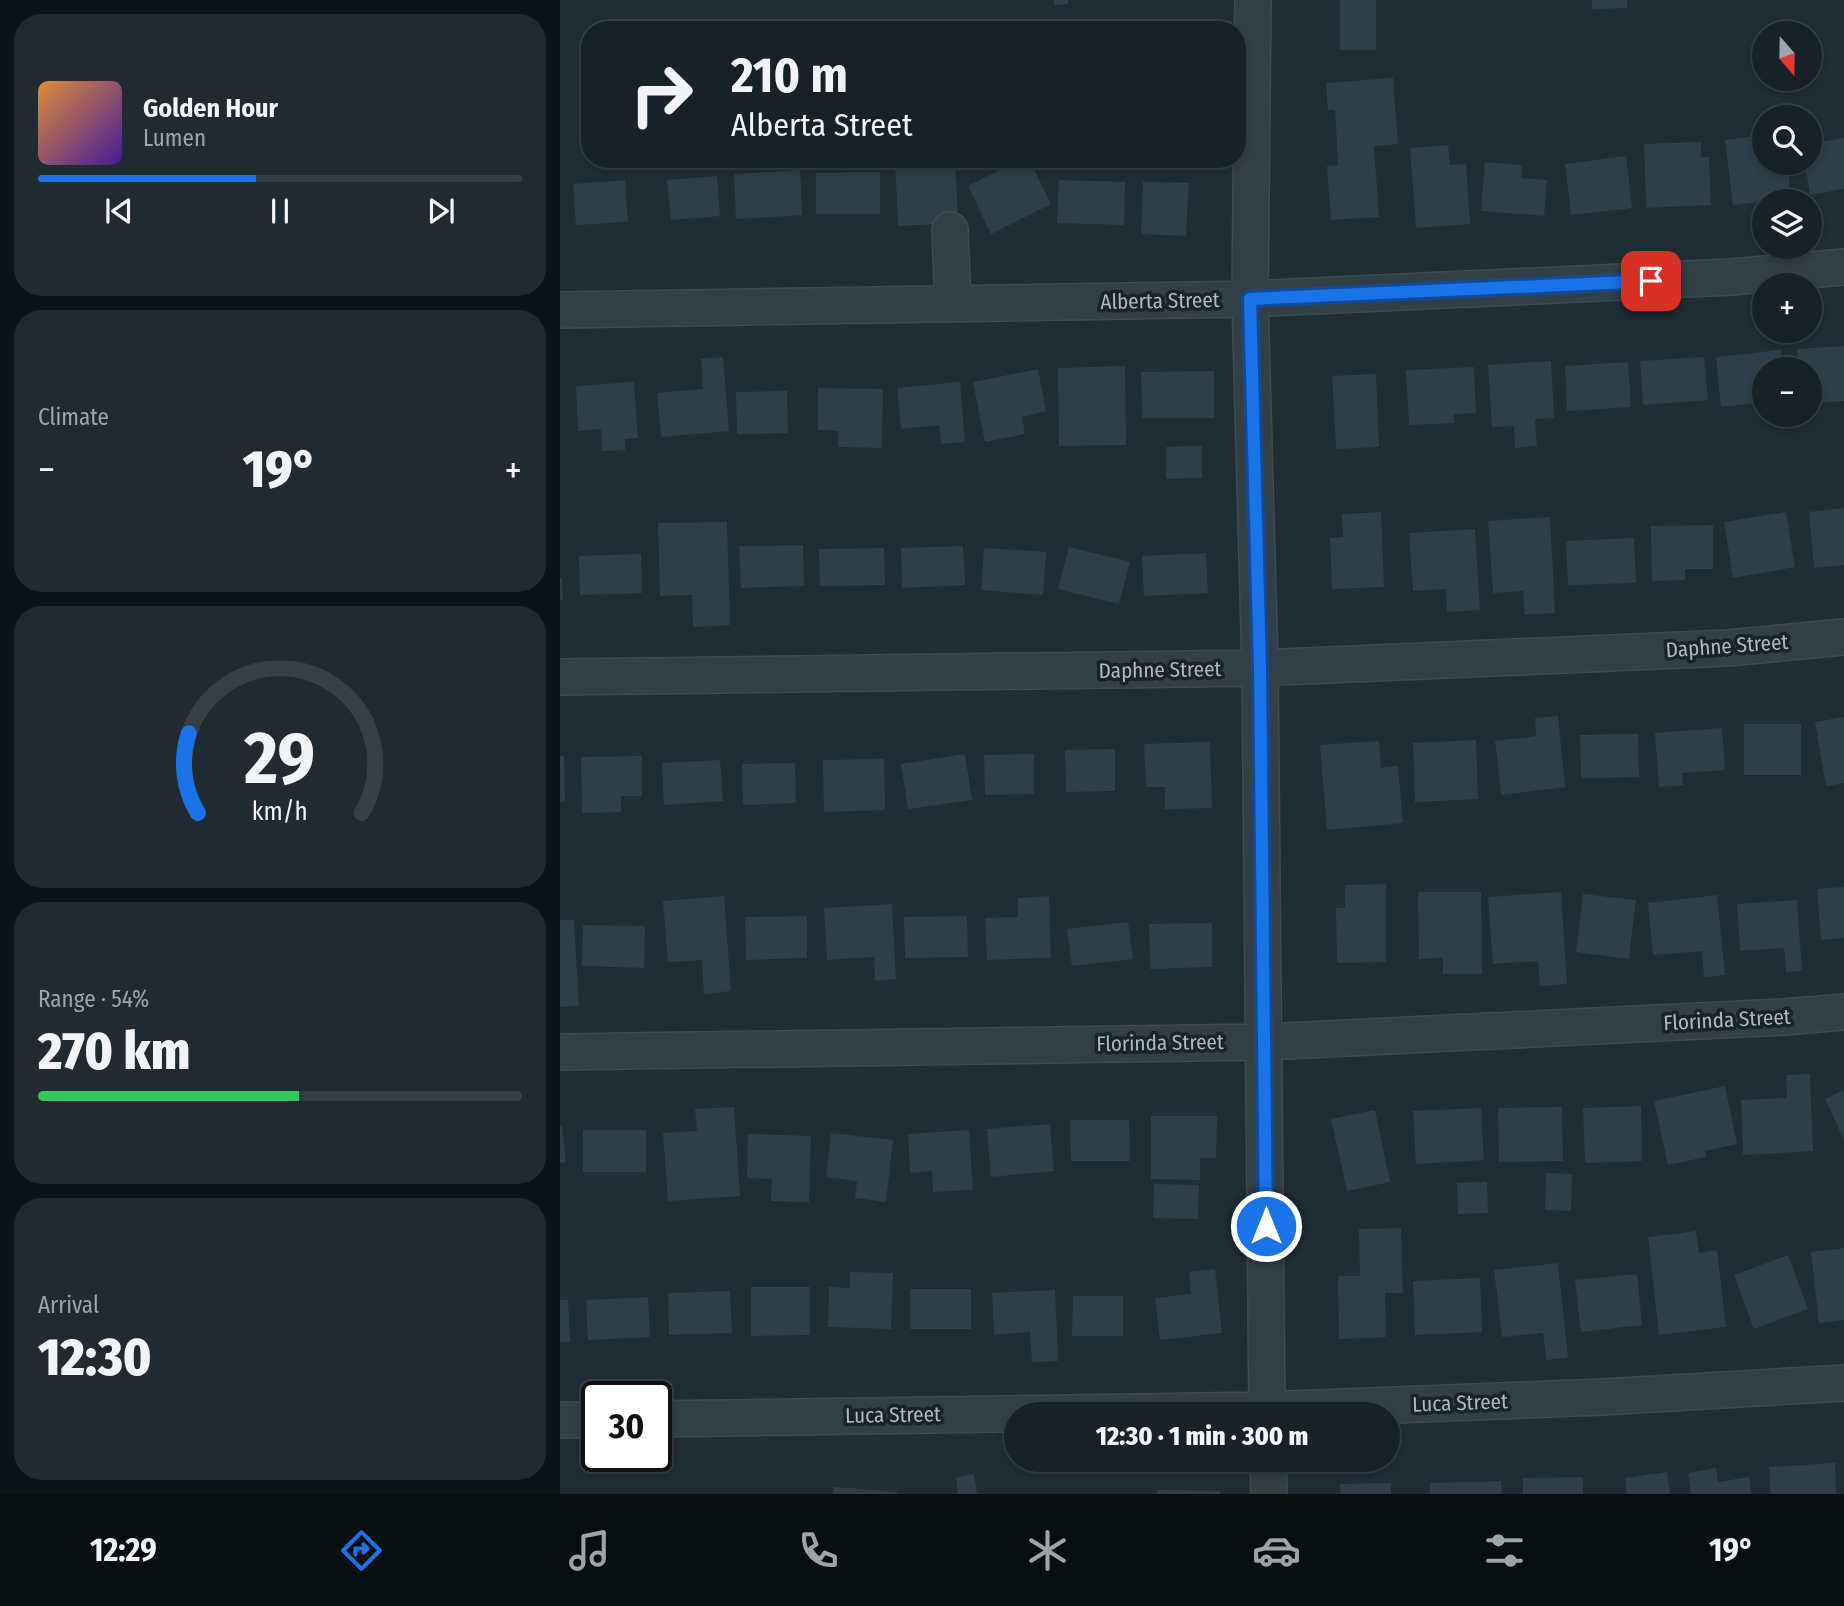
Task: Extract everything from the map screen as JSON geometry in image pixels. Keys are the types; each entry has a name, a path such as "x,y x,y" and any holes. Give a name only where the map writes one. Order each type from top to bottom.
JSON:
{"street":[{"path":"1253,0 1250,299 1260,668 1267,1402"},
{"path":"950,230 953,304"},
{"name":"Alberta Street","path":"560,310 1250,299 1731,277 1844,267"},
{"name":"Daphne Street","path":"560,677 1260,668 1728,648 1844,637"},
{"name":"Florinda Street","path":"560,1052 1264,1042 1755,1019 1844,1012"},
{"name":"Luca Street","path":"1400,1406 1844,1382"},
{"name":"Luca Street","path":"672,1419 1004,1415"},
{"path":"560,1420 581,1420"},
{"path":"1268,1472 1269,1494"}],"building":[{"path":"1054,0 1068,0 1068,4 1054,5"},
{"path":"1340,0 1376,0 1376,50 1340,50"},
{"path":"1592,0 1627,0 1627,8 1592,9"},
{"path":"1393,78 1398,144 1374,146 1379,217 1331,220 1327,166 1338,165 1335,110 1328,110 1326,83"},
{"path":"1752,137 1752,175 1788,175 1790,189 1752,189 1752,203 1733,205 1725,140"},
{"path":"1844,138 1844,189 1822,193 1822,189 1809,189 1807,175 1822,175 1822,142"},
{"path":"1701,142 1701,157 1709,157 1711,205 1646,208 1644,144"},
{"path":"1448,145 1450,165 1466,164 1470,224 1416,228 1410,148"},
{"path":"1626,156 1632,208 1571,215 1565,164"},
{"path":"1485,162 1522,165 1521,178 1547,180 1544,216 1481,211"},
{"path":"895,168 955,168 958,223 898,226"},
{"path":"1003,168 1033,168 1051,204 991,234 968,186"},
{"path":"800,170 802,215 736,219 734,174"},
{"path":"880,172 880,214 816,214 816,173"},
{"path":"717,176 720,216 671,220 667,180"},
{"path":"625,180 628,222 576,225 573,184"},
{"path":"1059,180 1125,182 1124,225 1057,223"},
{"path":"1143,182 1189,183 1186,236 1141,234"},
{"path":"1844,346 1844,401 1822,402 1822,357 1797,357 1797,349"},
{"path":"1781,350 1782,357 1752,357 1752,403 1721,407 1716,357"},
{"path":"723,357 729,431 661,437 657,393 703,389 701,359"},
{"path":"1704,357 1708,400 1643,405 1640,361"},
{"path":"1551,361 1554,418 1535,419 1537,446 1515,448 1514,426 1492,427 1488,365"},
{"path":"1628,362 1631,407 1567,411 1565,366"},
{"path":"1125,366 1126,445 1059,446 1058,368"},
{"path":"1474,367 1476,413 1454,414 1454,423 1409,425 1406,370"},
{"path":"1038,369 1046,411 1022,417 1025,434 985,442 973,382"},
{"path":"1214,371 1214,418 1142,418 1141,372"},
{"path":"1376,374 1379,447 1336,449 1332,376"},
{"path":"634,382 638,438 625,439 625,450 602,451 601,429 578,431 576,386"},
{"path":"960,382 965,442 941,444 939,425 901,429 897,388"},
{"path":"818,388 883,389 882,448 838,447 838,431 818,430"},
{"path":"787,391 788,433 737,434 736,392"},
{"path":"1202,446 1202,478 1166,479 1166,447"},
{"path":"1844,508 1844,565 1814,568 1809,512"},
{"path":"1381,512 1384,587 1332,589 1330,538 1343,537 1342,514"},
{"path":"1786,512 1795,567 1733,578 1724,522"},
{"path":"1550,517 1555,613 1525,615 1523,591 1493,593 1488,521"},
{"path":"727,522 730,625 693,627 692,595 660,596 658,523"},
{"path":"1713,525 1713,569 1685,569 1685,580 1652,581 1651,526"},
{"path":"1475,529 1480,610 1447,612 1446,589 1413,591 1409,533"},
{"path":"1634,538 1636,583 1568,585 1566,541"},
{"path":"803,545 804,586 741,588 739,546"},
{"path":"963,546 965,585 902,588 901,548"},
{"path":"1069,547 1130,562 1119,604 1058,589"},
{"path":"884,548 885,585 820,586 819,549"},
{"path":"984,548 1046,552 1043,595 981,590"},
{"path":"1206,553 1208,593 1144,596 1142,556"},
{"path":"641,554 642,593 580,595 579,556"},
{"path":"562,578 563,600 560,600"},
{"path":"1558,716 1565,787 1501,795 1495,741 1536,736 1535,718"},
{"path":"1844,717 1844,783 1826,786 1815,722"},
{"path":"1744,724 1801,724 1801,775 1744,775"},
{"path":"1722,728 1725,770 1682,773 1683,785 1659,787 1655,733"},
{"path":"1638,734 1639,777 1581,778 1580,735"},
{"path":"1476,740 1478,799 1415,802 1413,743"},
{"path":"1379,741 1381,768 1398,766 1403,823 1327,830 1320,745"},
{"path":"1210,742 1212,808 1165,809 1165,787 1146,787 1144,744"},
{"path":"1115,749 1115,791 1066,792 1065,750"},
{"path":"965,754 972,800 908,809 901,764"},
{"path":"1034,754 1034,794 985,795 984,755"},
{"path":"560,756 564,756 565,801 560,802"},
{"path":"642,756 642,796 621,796 621,812 582,813 581,757"},
{"path":"884,759 885,810 824,812 823,760"},
{"path":"720,760 723,801 664,805 662,763"},
{"path":"795,763 796,803 743,805 742,764"},
{"path":"1386,884 1386,962 1337,963 1336,908 1345,908 1345,885"},
{"path":"1844,887 1844,938 1821,940 1817,889"},
{"path":"1418,892 1481,892 1482,974 1443,974 1443,958 1419,959"},
{"path":"1561,892 1567,984 1540,986 1538,961 1493,964 1488,897"},
{"path":"1583,894 1636,900 1629,959 1576,952"},
{"path":"1717,895 1725,975 1704,977 1702,951 1653,955 1648,903"},
{"path":"724,896 731,991 704,994 702,960 668,962 663,901"},
{"path":"1049,896 1051,958 987,960 985,918 1018,917 1018,898"},
{"path":"1797,900 1802,971 1786,972 1784,948 1740,951 1737,904"},
{"path":"892,904 896,979 875,981 874,957 827,960 824,908"},
{"path":"807,916 807,958 746,960 745,917"},
{"path":"967,916 968,957 905,958 904,917"},
{"path":"560,920 574,920 579,1006 560,1007"},
{"path":"1128,922 1133,959 1072,966 1067,929"},
{"path":"1212,923 1212,967 1150,969 1149,924"},
{"path":"583,925 645,926 644,968 582,966"},
{"path":"1810,1074 1813,1151 1743,1155 1741,1100 1787,1098 1786,1075"},
{"path":"1725,1086 1737,1144 1705,1151 1706,1157 1668,1165 1654,1101"},
{"path":"1844,1090 1844,1140 1825,1099"},
{"path":"1641,1106 1642,1161 1585,1163 1583,1108"},
{"path":"734,1107 740,1196 668,1201 663,1133 697,1131 695,1109"},
{"path":"1562,1107 1563,1161 1499,1162 1498,1108"},
{"path":"1481,1108 1484,1160 1416,1164 1413,1111"},
{"path":"1375,1110 1390,1182 1347,1191 1331,1119"},
{"path":"1151,1116 1217,1116 1216,1158 1200,1158 1200,1180 1151,1179"},
{"path":"1070,1120 1129,1120 1130,1161 1071,1161"},
{"path":"1050,1124 1054,1171 991,1177 987,1129"},
{"path":"562,1126 566,1162 560,1163 560,1127"},
{"path":"583,1130 646,1130 646,1172 583,1172"},
{"path":"969,1130 973,1190 933,1192 932,1171 910,1173 908,1134"},
{"path":"831,1133 893,1140 886,1202 855,1198 857,1181 826,1177"},
{"path":"748,1134 811,1136 809,1202 771,1201 772,1179 747,1178"},
{"path":"1546,1173 1572,1174 1571,1211 1545,1210"},
{"path":"1487,1182 1488,1213 1458,1214 1457,1183"},
{"path":"1154,1184 1199,1185 1198,1219 1153,1218"},
{"path":"1401,1228 1403,1293 1385,1293 1386,1337 1339,1339 1338,1276 1360,1276 1359,1229"},
{"path":"1696,1231 1699,1253 1717,1250 1726,1327 1659,1335 1648,1237"},
{"path":"1844,1248 1844,1320 1819,1323 1811,1252"},
{"path":"1788,1255 1808,1309 1754,1329 1734,1275"},
{"path":"1558,1263 1568,1358 1546,1360 1543,1333 1502,1337 1494,1270"},
{"path":"1215,1269 1222,1333 1160,1340 1155,1298 1191,1294 1189,1272"},
{"path":"850,1272 893,1273 891,1329 828,1327 829,1287 850,1288"},
{"path":"1637,1274 1642,1325 1581,1332 1575,1280"},
{"path":"1480,1278 1482,1332 1415,1335 1413,1281"},
{"path":"751,1287 810,1287 810,1335 751,1336"},
{"path":"910,1289 971,1289 971,1329 910,1329"},
{"path":"1055,1290 1058,1361 1032,1362 1030,1332 994,1335 992,1293"},
{"path":"730,1291 732,1333 669,1335 668,1293"},
{"path":"1073,1296 1123,1296 1123,1336 1072,1336"},
{"path":"648,1297 650,1337 588,1340 586,1300"},
{"path":"560,1300 568,1300 570,1342 560,1342"},
{"path":"1835,1463 1836,1494 1771,1494 1769,1467"},
{"path":"1716,1468 1718,1482 1749,1477 1751,1494 1691,1494 1688,1473"},
{"path":"1667,1472 1670,1494 1627,1494 1625,1478"},
{"path":"974,1474 977,1494 958,1494 956,1477"},
{"path":"1583,1477 1583,1494 1523,1494 1523,1478"},
{"path":"1501,1481 1502,1494 1430,1494 1430,1483"},
{"path":"1391,1483 1391,1494 1341,1494 1340,1484"},
{"path":"834,1487 897,1492 897,1494 833,1494"},
{"path":"1157,1490 1220,1491 1220,1494 1157,1494"}],"route":[{"path":"1266,1226 1260,668 1250,299 1651,281"}]}
